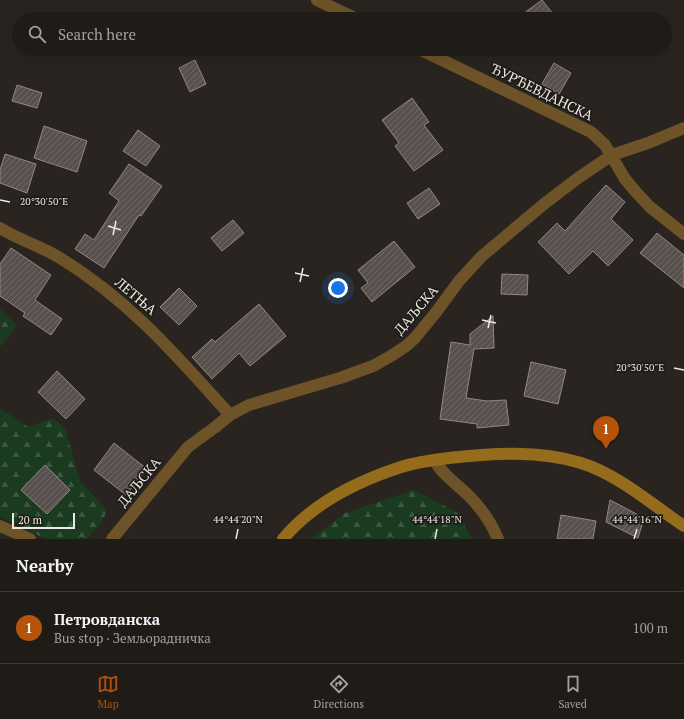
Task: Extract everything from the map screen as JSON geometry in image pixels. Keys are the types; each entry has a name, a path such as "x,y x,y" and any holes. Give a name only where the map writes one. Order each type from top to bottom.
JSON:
{"street":[{"path":"317,0 342,12"},
{"name":"ЂУРЂЕВДАНСКА","path":"434,56 591,132 605,145 625,179 636,192 650,207 684,234"},
{"name":"ДАЉСКА","path":"112,539 188,447 230,415 249,404 340,378 373,366 406,346 437,311 459,280 482,256 572,183 612,155 684,128"},
{"name":"ЛЕТЊА","path":"0,228 14,237 60,258 121,301 155,333 230,415"},
{"path":"283,539 302,519 320,506 355,486 379,475 402,467 435,460 486,454 525,454 563,458 581,463 615,478 684,526"},
{"path":"435,460 440,469 481,508 498,539"},
{"path":"0,526 30,539"}],"green space":[{"path":"0,309 17,325 0,347"},
{"path":"0,408 28,427 52,418 65,428 80,481 107,510 102,522 87,539 46,539 0,517"},
{"path":"414,490 458,513 472,539 312,538 345,513"}],"building":[{"path":"542,0 551,12 526,12"},
{"path":"195,60 206,84 190,92 179,68"},
{"path":"554,63 571,73 559,94 542,84"},
{"path":"17,85 42,93 37,108 12,101"},
{"path":"412,98 429,122 424,125 443,150 414,171 395,146 399,143 382,120"},
{"path":"44,126 87,141 77,172 34,158"},
{"path":"138,130 160,146 146,166 123,151"},
{"path":"5,154 36,164 27,193 0,183 0,170"},
{"path":"129,164 162,186 141,216 139,215 104,268 75,249 85,234 94,240 119,201 109,193"},
{"path":"606,185 625,202 611,219 633,240 608,266 593,251 569,274 538,242 557,223 565,231"},
{"path":"429,188 440,204 418,219 407,203"},
{"path":"233,220 244,233 222,251 211,238"},
{"path":"657,233 684,255 684,288 640,253"},
{"path":"394,241 415,267 372,302 361,288 368,283 358,270"},
{"path":"11,248 51,275 35,300 62,319 51,335 23,316 25,313 0,296 0,264"},
{"path":"502,274 528,275 527,295 501,294"},
{"path":"179,288 197,306 179,325 160,307"},
{"path":"259,304 286,336 250,366 239,353 212,379 192,357 212,339 215,342"},
{"path":"493,316 494,348 474,349 466,398 487,401 506,400 509,425 477,428 477,424 440,419 451,342 470,345 470,334"},
{"path":"531,362 566,370 558,404 524,396"},
{"path":"57,371 85,399 66,419 38,392"},
{"path":"114,443 147,469 126,495 94,470"},
{"path":"45,465 70,490 47,514 21,490"},
{"path":"610,500 644,518 638,538 606,522"},
{"path":"561,515 596,521 593,539 557,539"}],"place":[{"name":"Петровданска","path":"606,449"}]}
